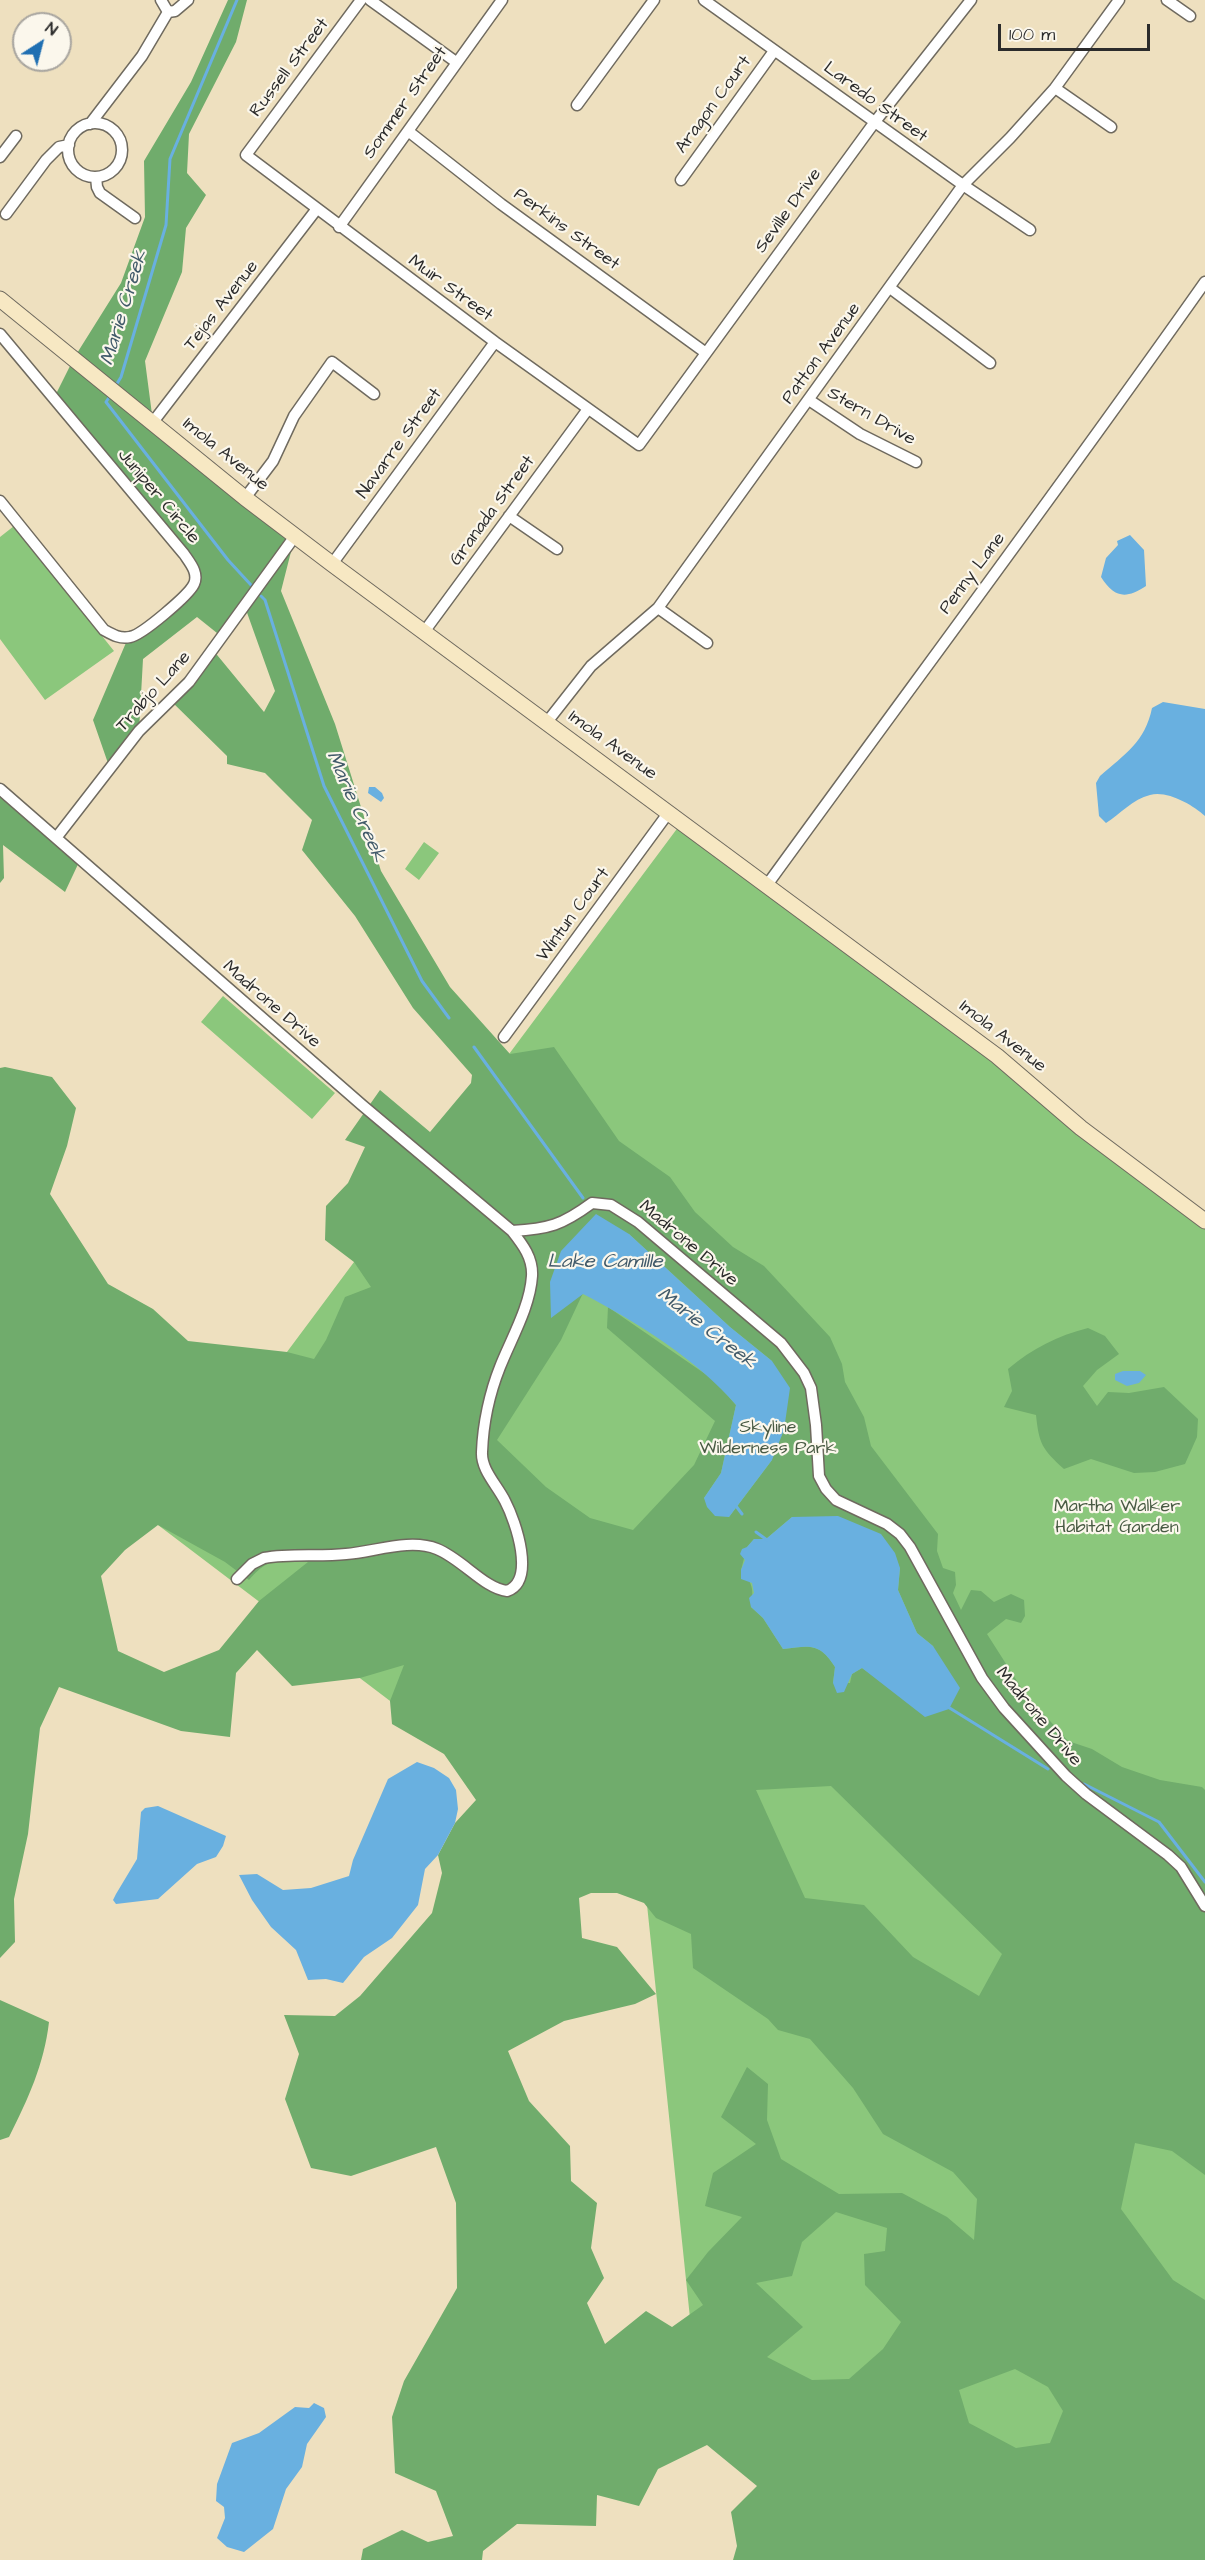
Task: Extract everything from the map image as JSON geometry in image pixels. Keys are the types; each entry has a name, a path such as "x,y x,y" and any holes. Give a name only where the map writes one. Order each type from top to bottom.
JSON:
{"street":[{"path":"161,0 168,12"},
{"path":"90,124 108,126 115,132 122,147 118,165 112,171 96,177 87,176 73,166 69,158 69,145 75,132 90,124 142,56 168,12 174,11 188,0"},
{"name":"Russell Street","path":"246,155 361,0"},
{"path":"370,0 456,62"},
{"name":"Sommer Street","path":"339,226 502,0"},
{"path":"577,105 654,0"},
{"name":"Laredo Street","path":"704,0 874,123 1030,230"},
{"name":"Seville Drive","path":"639,445 874,123 971,0"},
{"name":"Patton Avenue","path":"547,722 591,666 658,608 963,185 1055,88 1119,0"},
{"path":"1167,0 1190,16"},
{"name":"Aragon Court","path":"681,180 774,51"},
{"path":"1055,88 1111,128"},
{"name":"Perkins Street","path":"408,131 501,204 706,353"},
{"path":"0,158 16,136"},
{"path":"6,214 46,160 59,147 69,145"},
{"name":"Muir Street","path":"246,155 316,210 639,445"},
{"path":"96,177 100,193 135,218"},
{"name":"Tejas Avenue","path":"153,422 316,210"},
{"name":"Penny Lane","path":"767,885 1096,436 1205,282"},
{"path":"890,288 990,363"},
{"name":"Imola Avenue","path":"0,299 245,498 997,1056 1081,1128 1205,1221"},
{"name":"Juniper Circle","path":"0,334 184,554 194,569 195,583 185,595 136,635 117,637 104,630 0,501"},
{"name":"Navarre Street","path":"332,564 495,342"},
{"path":"245,498 273,460 294,416 332,362 374,394"},
{"name":"Stern Drive","path":"809,400 860,434 916,462"},
{"name":"Granada Street","path":"424,632 588,409"},
{"path":"509,516 557,549"},
{"name":"Trabjo Lane","path":"56,838 139,731 189,682 295,536"},
{"path":"658,608 707,643"},
{"name":"Madrone Drive","path":"0,789 362,1105 512,1232 549,1228 560,1224 592,1203 611,1205 638,1222 781,1343 804,1373 811,1388 819,1476 826,1489 836,1500 886,1524 900,1534 910,1547 982,1678 1004,1708 1079,1788 1181,1867 1205,1906"},
{"name":"Wintun Court","path":"504,1036 669,812"},
{"path":"237,1579 252,1564 264,1558 349,1554 421,1545 436,1548 456,1558 496,1589 507,1591 517,1586 523,1574 516,1531 506,1502 489,1476 481,1454 484,1424 499,1368 514,1332 532,1277 528,1254 512,1232"}],"green space":[{"path":"228,0 247,0 236,42 189,134 187,173 206,195 186,228 182,272 145,361 153,422 295,536 281,591 335,724 381,871 450,987 510,1054 554,1047 619,1141 670,1177 695,1212 733,1247 764,1266 830,1337 842,1364 845,1382 864,1417 871,1446 938,1534 937,1551 943,1568 955,1572 956,1585 953,1593 961,1610 971,1590 981,1591 994,1602 1011,1594 1024,1600 1025,1616 1021,1623 1006,1619 987,1634 1024,1692 1068,1741 1092,1749 1122,1767 1160,1780 1202,1787 1205,1790 1205,2175 1172,2151 1135,2143 1121,2209 1173,2280 1205,2300 1205,2560 733,2560 737,2546 731,2512 757,2486 707,2445 658,2469 639,2506 597,2495 596,2526 517,2524 483,2551 482,2560 361,2560 363,2549 402,2530 428,2542 453,2536 436,2491 395,2473 392,2417 404,2381 457,2288 456,2203 436,2147 351,2176 311,2168 285,2099 299,2054 284,2015 335,2016 360,1996 432,1913 442,1873 438,1855 455,1823 476,1800 444,1754 392,1724 390,1701 404,1665 360,1678 292,1686 257,1650 236,1673 230,1737 181,1731 59,1687 40,1728 28,1834 14,1899 15,1942 0,1958 0,1068 5,1067 52,1077 76,1108 67,1146 50,1194 108,1284 153,1309 188,1341 287,1352 314,1359 326,1340 345,1297 371,1287 354,1262 325,1240 326,1206 348,1183 365,1147 345,1140 380,1090 430,1132 471,1083 472,1075 413,1008 355,916 302,850 312,820 265,773 227,764 227,756 170,700 213,650 264,712 275,691 245,607 222,637 197,617 143,659 139,731 110,769 93,720 128,638 185,595 194,569 54,398 74,358 121,283 145,217 144,161 191,82","holes":["629,1234 730,1327 772,1361 772,1460 729,1517 704,1498 721,1473 736,1405 714,1380 608,1307 607,1328 715,1421 694,1465 633,1530 590,1518 546,1487 497,1440 561,1340 583,1293 551,1317","792,1517 900,1568 898,1590 917,1633 933,1646 951,1701 949,1709 878,1679 862,1668 852,1674 850,1683 833,1683 835,1667 824,1653 807,1647 783,1649 763,1618 751,1607 752,1587 741,1570 747,1547 754,1539 766,1539","158,1525 225,1562 249,1580 262,1567 275,1561 308,1562 259,1601 219,1650 164,1672 118,1651 101,1576 125,1550","831,1786 1002,1954 979,1996 913,1957 864,1905 805,1898 756,1790","591,1893 617,1893 644,1903 656,1918 691,1934 693,1968 768,2019 778,2030 810,2039 853,2088 883,2134 953,2172 977,2199 974,2240 947,2217 902,2193 839,2194 781,2159 767,2120 768,2084 747,2067 721,2117 756,2144 713,2173 705,2206 742,2217 708,2252 686,2280 703,2305 672,2327 646,2311 605,2344 587,2303 604,2278 591,2248 597,2203 571,2181 570,2146 529,2101 508,2051 564,2021 635,2004 656,1994 617,1947 582,1938 579,1898","836,2212 887,2228 885,2251 864,2254 865,2285 901,2322 883,2349 849,2379 812,2380 767,2357 803,2327 756,2283 792,2276 802,2242","1015,2369 1048,2387 1063,2411 1050,2443 1016,2448 969,2423 959,2390"]},
{"path":"14,526 114,651 45,700 0,639 0,537"},
{"path":"0,790 80,860 65,892 3,845 4,878 0,883"},
{"name":"Skyline Wilderness Park","path":"682,822 1205,1221 1205,2560 698,2395 646,1895 158,1525"},
{"path":"424,842 439,853 419,880 405,869"},
{"path":"223,996 335,1093 312,1119 201,1022"},
{"path":"1088,1328 1105,1336 1119,1354 1097,1370 1083,1386 1097,1406 1108,1392 1129,1393 1164,1387 1198,1419 1197,1437 1185,1464 1155,1472 1134,1473 1091,1459 1064,1469 1040,1440 1036,1415 1004,1407 1012,1391 1008,1369 1046,1344"},
{"path":"0,2000 49,2022 43,2053 29,2095 9,2137 0,2140"}],"water":[{"path":"1130,535 1144,550 1146,586 1126,595 1115,592 1101,577 1106,558 1118,545 1117,541"},
{"path":"1163,702 1205,709 1205,816 1194,807 1179,800 1157,794 1138,800 1106,823 1099,816 1096,783 1100,776 1126,754 1139,739 1149,720 1152,708"},
{"path":"369,787 375,787 382,793 384,798 381,802 368,793"},
{"name":"Lake Camille","path":"596,1214 629,1234 730,1327 772,1361 790,1388 784,1430 772,1460 729,1517 715,1516 707,1507 704,1498 721,1473 736,1405 685,1357 623,1316 583,1294 551,1318 550,1282 561,1251"},
{"path":"1123,1371 1140,1371 1146,1375 1139,1383 1127,1386 1115,1380 1115,1374"},
{"path":"838,1516 881,1534 895,1553 900,1568 898,1590 917,1633 933,1646 960,1688 949,1709 925,1717 862,1668 852,1674 844,1692 837,1693 833,1683 835,1667 824,1653 807,1647 783,1649 763,1618 751,1607 749,1598 754,1593 752,1583 741,1579 741,1570 745,1560 740,1554 742,1549 754,1539 766,1539 792,1517"},
{"path":"417,1762 434,1768 449,1778 456,1790 458,1809 455,1823 438,1855 425,1869 418,1905 392,1938 364,1957 343,1983 326,1979 308,1980 296,1950 271,1927 252,1900 239,1875 257,1874 283,1890 311,1888 349,1876 353,1860 388,1779"},
{"path":"158,1806 226,1836 223,1846 216,1857 197,1864 158,1899 116,1904 113,1900 137,1859 141,1812 145,1808"},
{"path":"314,2403 324,2408 326,2417 307,2444 302,2467 286,2489 273,2529 244,2552 227,2547 217,2538 225,2518 224,2507 216,2501 217,2484 232,2443 259,2433 295,2407 309,2408"}],"waterway":[{"name":"Marie Creek","path":"115,387 121,377 166,225 170,159 237,0"},
{"name":"Marie Creek","path":"110,396 106,402 228,560 251,585"},
{"name":"Marie Creek","path":"261,596 265,600 324,786 422,981 449,1018"},
{"name":"Marie Creek","path":"474,1047 583,1198"},
{"name":"Marie Creek","path":"736,1506 742,1514"},
{"name":"Marie Creek","path":"756,1532 767,1540"},
{"name":"Marie Creek","path":"948,1707 1048,1769"},
{"name":"Marie Creek","path":"1084,1784 1159,1822 1205,1882"}],"park label":[{"name":"Martha Walker Habitat Garden","path":"1117,1517"}]}
